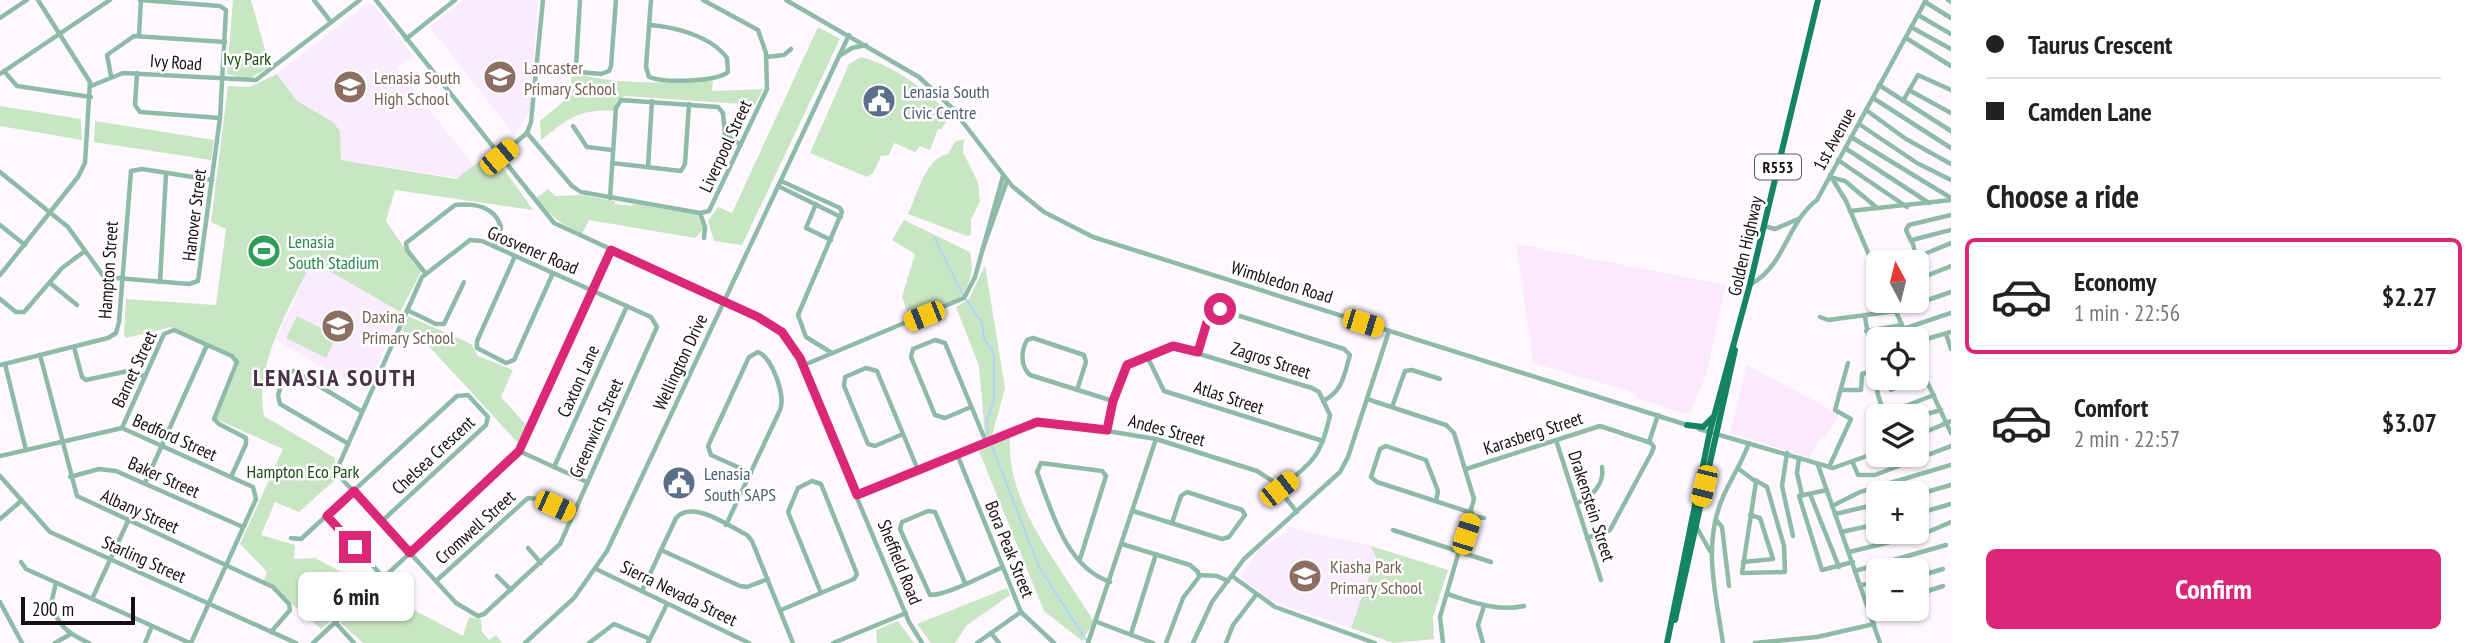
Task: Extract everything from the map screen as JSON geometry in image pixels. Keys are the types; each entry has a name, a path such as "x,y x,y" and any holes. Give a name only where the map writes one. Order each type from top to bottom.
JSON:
{"main road":[{"name":"Golden Highway","path":"1669,643 1714,432 1818,0"},
{"name":"Golden Highway","path":"1669,643 1714,432 1714,415 1737,335"},
{"path":"1687,425 1703,427 1714,415"}],"street":[{"path":"0,18 27,0"},
{"path":"0,275 83,169 91,86 87,75 38,0"},
{"path":"91,97 17,86 2,72 110,0"},
{"path":"139,35 141,0 200,2"},
{"path":"314,0 331,22"},
{"name":"Ivy Road","path":"91,86 111,76 137,73 223,80 251,81 262,78 360,0"},
{"name":"Sheffield Road","path":"376,0 554,223 724,301 782,332 792,343 804,365 906,613 922,643"},
{"path":"406,39 455,0"},
{"path":"499,157 527,133 534,111 543,0"},
{"path":"580,0 576,66 580,72 601,74 611,66 616,0"},
{"path":"650,25 680,29 720,51 727,58 728,72 719,77 690,80 649,77 646,67 651,0"},
{"name":"Liverpool Street","path":"527,133 575,190 700,213 709,211 767,89 766,57 758,30 703,0"},
{"name":"Wimbledon Road","path":"786,0 907,69 937,92 1007,181 1044,212 1093,237 1818,464 1829,467 1853,463 1866,457"},
{"path":"1925,1 1951,18"},
{"name":"1st Avenue","path":"1750,284 1768,273 1798,219 1816,200 1831,176 1925,1"},
{"name":"Hanover Street","path":"122,279 189,284 200,279 220,117 226,9 200,2"},
{"path":"1918,15 1951,34"},
{"path":"1911,27 1951,49"},
{"path":"111,76 107,61 109,52 139,35 225,42"},
{"name":"Wellington Drive","path":"525,643 560,613 596,569 849,35"},
{"path":"1906,38 1951,66"},
{"path":"838,57 852,48 867,46"},
{"path":"766,57 784,55 791,50"},
{"path":"137,73 135,105 140,112 220,117"},
{"path":"1903,101 1920,75 1951,90"},
{"path":"1879,86 1951,131"},
{"path":"1909,90 1951,113"},
{"path":"1873,98 1951,148"},
{"path":"610,198 618,102 652,101 721,108 725,134 741,145"},
{"path":"648,167 652,101"},
{"path":"612,163 677,172 684,168 689,104"},
{"path":"1867,108 1906,139 1951,164"},
{"path":"1859,124 1917,163 1951,180"},
{"path":"573,126 587,146 613,150"},
{"path":"1851,137 1951,199"},
{"path":"1845,148 1930,203"},
{"path":"1838,160 1907,207"},
{"name":"Hampton Street","path":"3,364 108,338 117,332 130,173 138,168 212,180"},
{"path":"0,172 68,227 102,275 122,279"},
{"path":"160,282 166,174"},
{"path":"804,365 964,298 971,287 1003,176"},
{"path":"1831,176 1844,181 1876,207"},
{"path":"1831,176 1866,250"},
{"path":"981,252 1007,181"},
{"path":"779,184 815,201 840,208 841,218 798,317 806,337 832,353"},
{"path":"1850,211 1876,207 1907,207 1951,199"},
{"path":"815,201 807,229 831,240"},
{"path":"426,274 407,250 406,243 456,205 485,208 493,213 501,228 494,246"},
{"path":"700,213 705,228 704,238"},
{"path":"1914,250 1906,230 1909,225 1951,215"},
{"path":"1764,226 1775,229 1798,219"},
{"path":"0,225 25,245"},
{"path":"1911,241 1951,230"},
{"name":"Grosvener Road","path":"410,553 354,491 338,469 361,411 426,274 470,240 494,246 655,320 656,331"},
{"path":"1929,252 1951,243"},
{"path":"313,643 519,451 611,250"},
{"path":"0,299 16,312 24,312 66,264 85,251"},
{"path":"515,257 477,341 477,348 482,353 506,363 514,360 552,273"},
{"path":"1929,275 1951,267"},
{"path":"407,310 443,324 464,282"},
{"path":"50,283 77,304"},
{"path":"1929,300 1951,292"},
{"name":"Caxton Lane","path":"554,467 626,306"},
{"path":"1198,352 1210,312 1218,309 1342,348 1350,355 1340,388 1323,401"},
{"path":"1820,317 1828,320 1886,313"},
{"path":"1897,313 1902,327 1951,313"},
{"path":"1865,317 1866,331"},
{"name":"Barnet Street","path":"122,428 166,331 174,330 232,356 237,362 214,419 246,438 246,444 231,477"},
{"name":"Greenwich Street","path":"410,553 462,608 478,615 484,614 511,590 560,544 656,331"},
{"path":"1193,643 1207,612 1258,544 1340,472 1348,457 1389,331"},
{"path":"1929,338 1948,333 1951,349"},
{"path":"1077,390 1086,362 1084,355 1033,338 1027,340 1023,355 1028,373 1077,390 1113,401"},
{"path":"971,407 945,418 935,415 911,356 913,349 935,340 943,342 971,407 985,442"},
{"path":"145,484 207,345"},
{"name":"Zagros Street","path":"1107,430 1113,401 1126,367 1175,345 1312,388 1330,415 1323,441 1316,458 1279,489"},
{"path":"74,347 82,377 86,380 128,371 145,376"},
{"path":"726,525 751,472 783,401 767,358 758,352 749,357 708,446 711,454 751,472"},
{"name":"Albany Street","path":"40,355 70,477 79,499 270,585 289,604 289,614 271,632"},
{"name":"Atlas Street","path":"1147,356 1164,391 1323,441"},
{"path":"1829,467 1851,419 1835,410 1843,390 1848,363"},
{"path":"3,364 26,450"},
{"path":"904,434 875,446 868,444 844,386 845,377 866,368 875,369 904,434 918,470"},
{"path":"1392,407 1406,370 1440,379"},
{"path":"347,443 278,402 285,374 294,371 361,411"},
{"path":"1843,390 1861,390 1862,374 1866,374"},
{"path":"1929,383 1949,422 1951,433"},
{"name":"Chelsea Crescent","path":"354,491 460,394 468,395 486,414 486,425 381,522"},
{"path":"1912,404 1934,395"},
{"path":"1367,399 1433,420 1451,429 1466,469 1474,496 1472,514 1440,617 1443,643"},
{"path":"1929,413 1941,410"},
{"path":"1587,538 1610,530 1654,447 1649,442 1658,415"},
{"name":"Andes Street","path":"857,495 1041,421 1156,439 1257,471 1279,489 1297,512"},
{"path":"1929,430 1949,422"},
{"name":"Karasberg Street","path":"1466,469 1601,426 1649,442"},
{"name":"Bedford Street","path":"0,456 122,428 256,490 256,499 190,643"},
{"path":"1088,643 1156,439"},
{"name":"Drakenstein Street","path":"1556,440 1601,580"},
{"path":"1723,643 1711,552 1723,496 1739,469 1749,443"},
{"path":"1436,501 1438,491 1427,460 1386,446 1380,449 1373,479 1484,518"},
{"path":"1853,463 1858,475 1875,475 1951,446"},
{"path":"519,451 587,482"},
{"path":"1787,453 1782,486 1793,536"},
{"name":"Bora Peak Street","path":"957,454 1021,612 1054,643"},
{"path":"1799,457 1797,474 1802,495"},
{"path":"1080,559 1106,474 1040,464 1037,472 1058,530 1091,574 1110,582"},
{"path":"1818,464 1866,599"},
{"path":"1832,506 1860,492 1951,465"},
{"path":"1577,503 1592,496 1603,473 1602,467"},
{"name":"Baker Street","path":"70,477 107,469 243,527"},
{"path":"1739,469 1768,486 1784,547 1786,571 1745,576 1743,562 1755,480"},
{"name":"Starling Street","path":"0,476 50,532 296,643"},
{"path":"781,610 854,579 857,573 821,484 814,481 798,488 788,512 821,593"},
{"path":"1929,491 1951,485"},
{"path":"1827,490 1798,498 1822,570 1853,562"},
{"path":"290,538 301,538 354,491"},
{"path":"1133,511 1172,523 1224,539 1245,515 1242,510 1187,492 1181,496 1172,523"},
{"path":"1810,494 1839,566"},
{"name":"Cromwell Street","path":"436,581 527,498 538,499 573,514"},
{"path":"0,519 21,501"},
{"path":"1929,510 1951,504"},
{"path":"1835,514 1866,507"},
{"path":"642,591 676,518 682,512 694,510 752,541 793,643"},
{"path":"965,583 936,512 928,511 902,522 900,529 927,593 935,595 965,583 1003,567"},
{"path":"1743,562 1773,561 1760,518 1751,515"},
{"path":"327,516 384,578"},
{"path":"1717,521 1722,527 1729,586"},
{"path":"92,599 128,522"},
{"path":"1849,552 1923,534 1951,522"},
{"path":"1695,524 1711,552"},
{"path":"1841,532 1866,527"},
{"path":"1393,530 1491,562"},
{"path":"1122,544 1195,567 1199,575"},
{"path":"1855,571 1946,545"},
{"path":"528,548 541,562"},
{"path":"661,550 744,587 768,579"},
{"path":"1130,635 1156,554"},
{"path":"21,562 24,568 190,643"},
{"name":"Sierra Nevada Street","path":"596,569 749,643"},
{"path":"1929,573 1943,569"},
{"path":"1199,575 1217,576 1228,581"},
{"path":"1166,643 1183,598 1199,575"},
{"path":"497,576 511,590"},
{"path":"1232,576 1275,607 1375,643"},
{"path":"57,583 51,604 69,635 89,643"},
{"path":"1860,585 1866,584"},
{"path":"1929,591 1943,586"},
{"path":"1447,594 1484,606 1510,609 1524,606"},
{"path":"1226,643 1233,625 1256,595"},
{"path":"0,602 22,643"},
{"path":"589,643 614,624 649,641 667,604"},
{"path":"1483,643 1478,625 1484,606"},
{"path":"977,643 1021,612"},
{"path":"833,643 906,613"},
{"path":"1873,621 1880,643"},
{"path":"335,622 354,643"},
{"path":"1097,622 1153,643"},
{"path":"1755,643 1807,638 1874,624"},
{"path":"145,643 152,626"},
{"path":"991,633 999,643"},
{"path":"55,643 69,635"},
{"path":"1807,638 1815,643"}],"shaded area":[{"name":"Lancaster Primary School","path":"463,0 538,0 530,111 514,135 430,27"},
{"name":"Lenasia South High School","path":"367,4 373,4 413,56 397,68 474,166 460,178 341,160 340,131 333,122 297,101 277,74"},
{"path":"1516,244 1726,285 1707,372 1691,412 1686,414 1636,398 1635,393 1533,363"},
{"name":"Daxina Primary School","path":"312,261 400,312 365,392 276,340"},
{"path":"1747,365 1839,414 1825,439 1821,438 1809,458 1730,433"},
{"name":"Kiasha Park Primary School","path":"1288,527 1371,546 1376,557 1351,628 1270,600 1241,578 1259,549 1285,533"}],"green space":[{"name":"Ivy Park","path":"233,0 251,0 270,67 248,79 227,74"},
{"path":"818,27 840,39 742,245 714,241 708,221 718,207 732,213"},
{"path":"861,57 886,66 909,80 950,114 942,129 938,129 930,150 920,146 915,152 894,143 889,155 881,156 873,173 867,177 810,153 849,64"},
{"path":"572,69 582,74 617,81 713,80 712,91 763,89 755,105 625,96 616,101 614,111 591,112 574,117 541,140 540,121 570,96"},
{"name":"Hampton Eco Park","path":"277,74 297,101 333,122 340,131 341,160 456,179 492,152 533,210 395,190 386,221 421,272 400,312 312,261 269,356 262,396 264,416 335,458 336,479 299,512 275,502 261,535 295,545 294,559 315,558 368,586 321,629 264,580 267,572 240,544 283,449 216,419 238,366 236,356 171,327 126,338 124,334 126,299 216,305 226,229 211,222 228,86 250,87"},
{"path":"0,106 81,119 82,140 0,126"},
{"path":"95,121 214,140 211,160 94,142"},
{"path":"964,139 963,152 978,183 980,201 971,220 971,235 967,236 908,214 928,169 940,157 948,154 955,142"},
{"path":"548,189 555,196 581,195 615,201 615,204 697,214 704,228 695,238 589,220 582,234 556,219 536,198"},
{"path":"904,220 970,252 972,264 969,282 960,298 910,318 902,297 915,254 892,240"},
{"path":"985,265 1005,388 992,436 985,436 979,366 956,307 969,299"},
{"path":"297,316 337,336 326,358 286,338"},
{"path":"408,316 471,344 478,356 513,370 501,397 526,425 518,443 424,341 402,331"},
{"path":"1010,438 1011,463 1026,511 1094,622 1082,641 1044,611 978,449"},
{"path":"1371,546 1448,570 1433,617 1434,639 1393,643 1351,628 1376,557"},
{"path":"1007,588 1010,595 966,626 955,643 931,643 917,624"},
{"path":"376,590 463,636 469,617 481,619 482,632 489,640 496,635 502,643 363,643 341,623"},
{"path":"898,621 914,643 877,643 876,630"}],"waterway":[{"path":"934,237 963,295 982,323 984,338 994,354 994,400 987,420 988,436"},
{"path":"991,444 1039,567 1086,640"}],"place":[{"name":"Lancaster Primary School","path":"500,77"},
{"name":"Lenasia South High School","path":"350,87"},
{"name":"Lenasia South Civic Centre","path":"879,101"},
{"name":"Lenasia South Stadium","path":"264,251"},
{"name":"Daxina Primary School","path":"338,326"},
{"name":"Lenasia South SAPS","path":"679,483"},
{"name":"Kiasha Park Primary School","path":"1305,576"}],"district":[{"name":"LENASIA SOUTH","path":"335,377"}],"route":[{"path":"355,547 327,516 354,491 410,553 516,456 611,250 769,322 782,332 800,358 857,495 1037,422 1107,430 1113,401 1127,365 1173,346 1198,352 1210,312 1220,309"}]}
